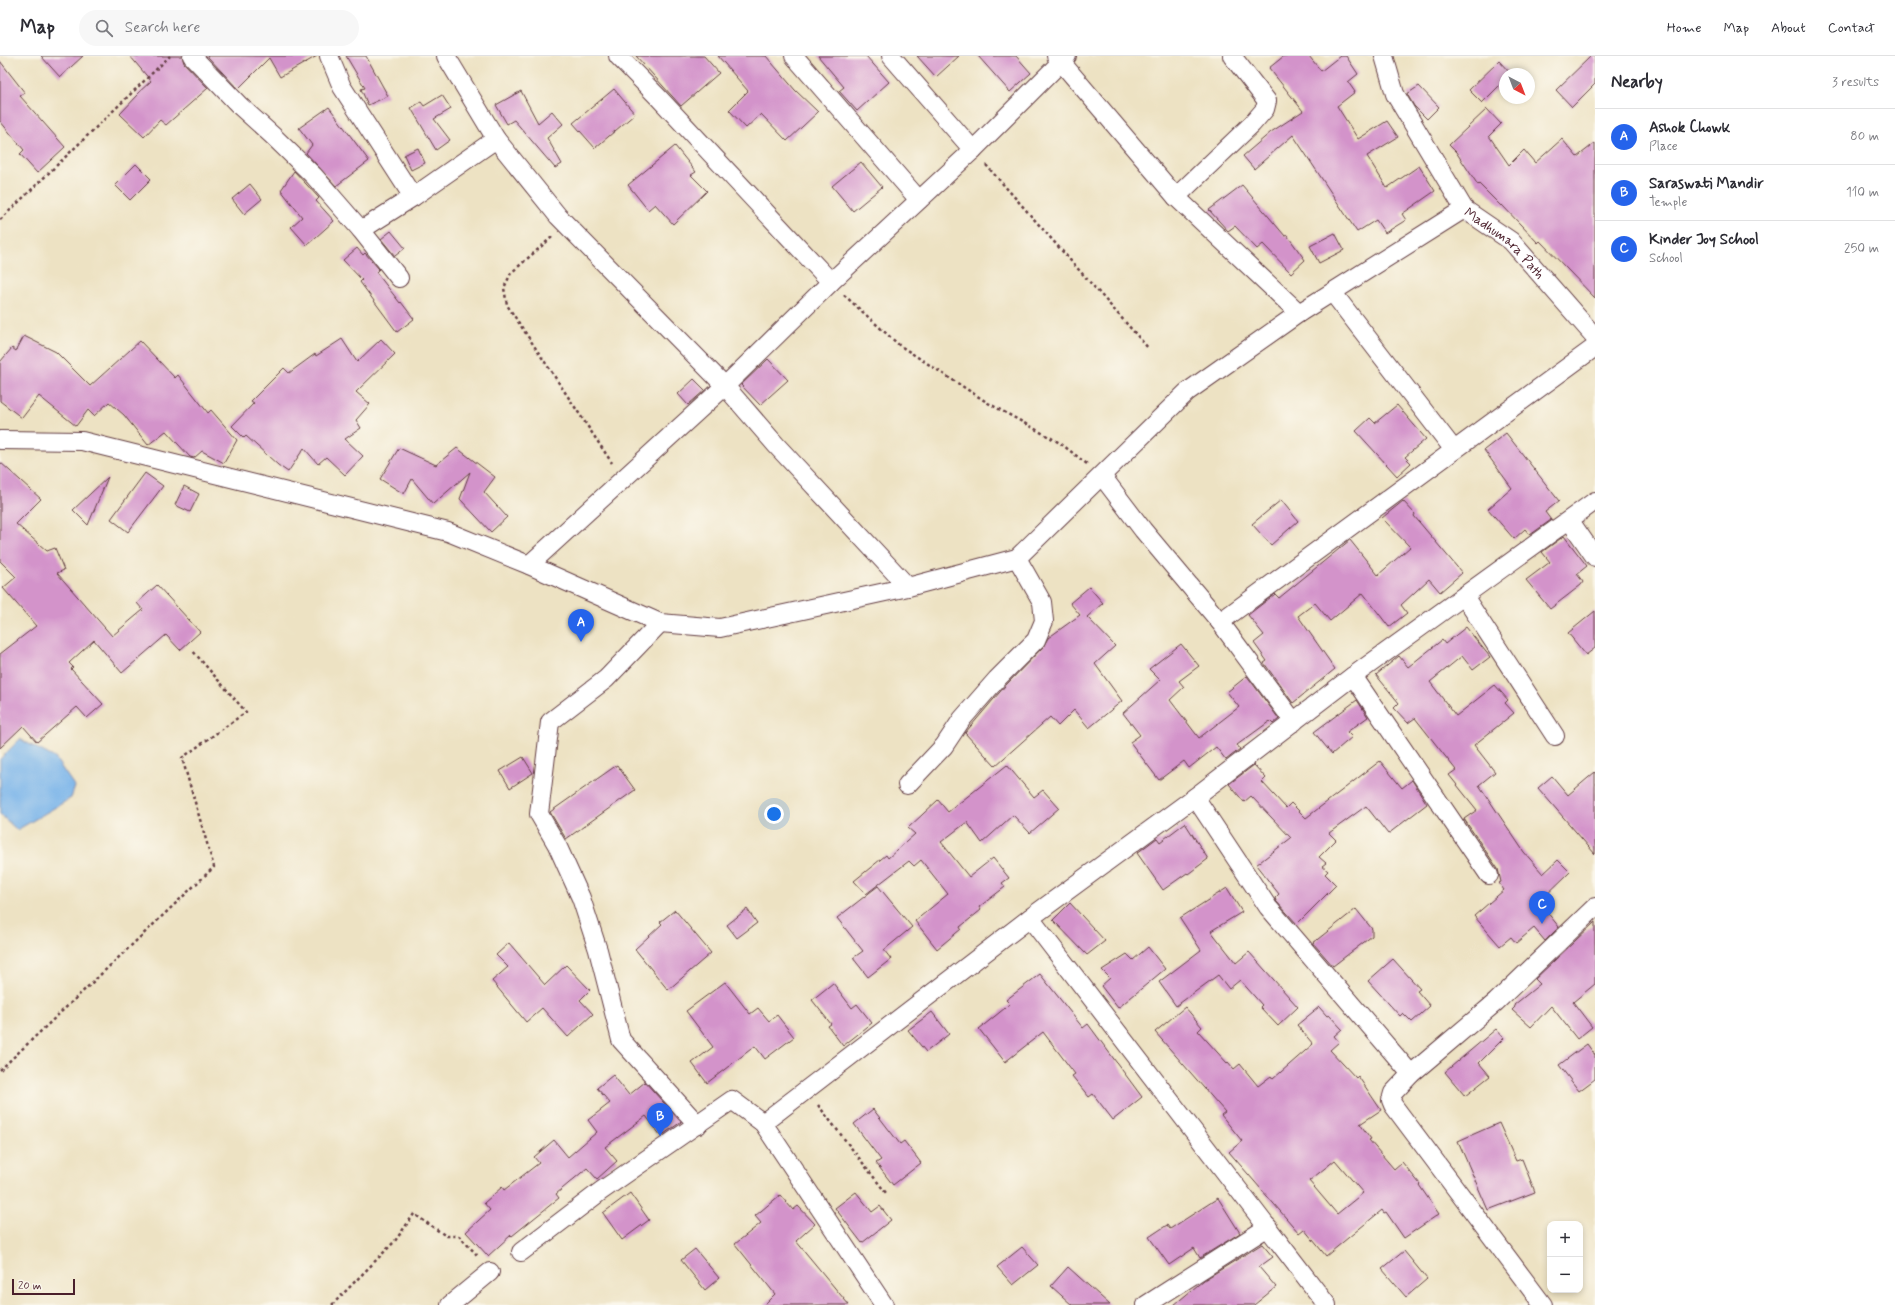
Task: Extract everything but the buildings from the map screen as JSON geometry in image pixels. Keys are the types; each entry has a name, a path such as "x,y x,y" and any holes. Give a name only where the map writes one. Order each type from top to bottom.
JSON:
{"street":[{"path":"192,56 240,106 274,136 314,176 361,230 399,278"},
{"path":"329,56 342,87 413,197"},
{"path":"446,56 496,139 566,225 725,386 776,446 908,587"},
{"path":"618,56 830,282"},
{"path":"794,56 919,200"},
{"path":"890,56 973,150"},
{"path":"1176,197 1252,124 1265,109 1267,101 1232,56"},
{"name":"Madhumara Path","path":"1384,56 1395,94 1464,209 1511,242 1595,337"},
{"path":"529,565 725,386 830,282 973,150 1062,58 1176,197 1299,313"},
{"path":"361,230 413,197 496,139"},
{"path":"0,440 82,441 448,532 529,565 660,623 720,628 908,587 1017,558 1187,392 1299,313 1333,293 1464,209"},
{"path":"1333,293 1454,450"},
{"path":"1220,622 1595,347"},
{"path":"1102,476 1143,530 1220,622 1294,722"},
{"path":"763,1123 1030,918 1195,797 1353,676 1570,521 1595,501"},
{"path":"1570,521 1595,557"},
{"path":"907,785 944,746 962,719 997,679 1036,640 1044,621 1042,602 1017,558"},
{"path":"1464,596 1555,736"},
{"path":"660,623 606,679 550,722 539,814 557,845 581,898 598,950 622,1040 698,1125"},
{"path":"1353,676 1489,876"},
{"path":"1195,797 1268,907 1411,1074"},
{"path":"1543,1305 1393,1105 1391,1100 1393,1093 1411,1074 1496,1002 1595,907"},
{"path":"1030,918 1327,1305"},
{"path":"522,1252 601,1191 732,1100 763,1123 884,1305"},
{"path":"1146,1305 1268,1227"},
{"path":"450,1305 490,1272"}],"path":[{"path":"0,220 170,56"},
{"path":"973,150 1149,349"},
{"path":"566,225 511,273 504,288 507,305 623,479"},
{"path":"830,282 899,345 988,403 1060,444 1102,476"},
{"path":"0,1070 214,867 182,758 246,712 192,650"},
{"path":"806,1090 886,1193"},
{"path":"332,1305 395,1241 414,1214 446,1236 459,1236 482,1260 490,1272"}],"water":[{"path":"20,739 55,758 75,787 71,798 17,830 0,814 0,759"}],"place":[{"name":"Ashok Chowk","path":"581,642"},
{"name":"Kinder Joy School","path":"1542,924"},
{"name":"Saraswati Mandir","path":"660,1136"}]}
